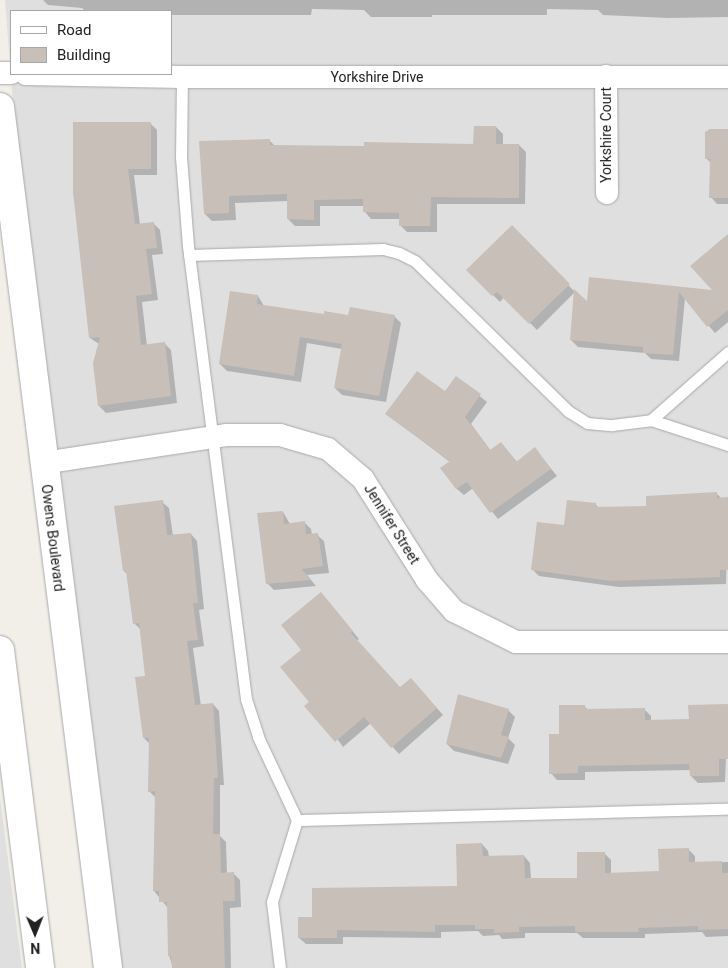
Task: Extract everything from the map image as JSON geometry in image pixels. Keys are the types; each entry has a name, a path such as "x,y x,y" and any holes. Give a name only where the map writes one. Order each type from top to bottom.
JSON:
{"street":[{"name":"Yorkshire Drive","path":"78,75 182,77 728,76"},
{"name":"Yorkshire Court","path":"606,76 607,193"},
{"name":"Owens Boulevard","path":"0,107 43,464 108,968"},
{"name":"Jennifer Street","path":"43,464 212,438 280,435 328,450 363,479 427,580 454,611 516,642 728,642"},
{"path":"0,650 40,968"}],"lane":[{"path":"182,77 181,157 189,255 246,699 258,737 297,820 272,902 280,968"},
{"path":"189,255 383,249 399,253 415,261 568,411 587,423 612,425 651,420 728,445"},
{"path":"651,420 728,352"},
{"path":"297,820 728,809"}],"shaded area":[{"path":"5,0 728,0 728,968 121,968 20,193 11,75 172,75 172,10 10,10 10,64"},
{"path":"0,797 22,968 0,968"}],"building":[{"path":"73,122 151,122 151,169 128,169 135,224 154,222 157,248 146,249 152,294 136,296 141,345 165,342 171,396 98,406 93,363 100,337 89,338 73,192"},
{"path":"474,126 496,126 496,144 519,144 519,198 431,197 430,226 399,226 399,213 363,212 363,199 314,200 314,220 287,219 287,194 229,196 229,213 204,214 199,141 270,139 270,145 364,146 364,142 473,144"},
{"path":"710,129 728,129 728,198 709,198 710,159 705,159 705,132"},
{"path":"512,225 570,284 529,324 497,292 492,296 466,270"},
{"path":"728,234 728,310 707,327 679,292 673,355 643,353 643,347 570,340 574,289 587,301 589,277 712,290 690,266"},
{"path":"230,291 258,295 257,304 324,314 324,311 348,315 350,307 395,315 379,396 334,388 342,344 300,337 294,376 219,364"},
{"path":"417,371 445,391 456,376 481,394 465,417 490,450 501,442 516,462 535,447 551,469 490,513 467,482 456,489 440,468 450,461 385,414"},
{"path":"717,492 717,498 728,497 728,570 720,570 720,577 612,581 531,570 537,522 564,525 567,500 596,503 596,507 646,506 646,496"},
{"path":"163,500 167,535 191,533 198,603 193,603 198,640 187,641 195,705 213,703 218,778 214,778 213,834 220,834 221,873 234,872 235,901 223,901 225,968 172,968 171,956 168,956 167,902 159,902 159,891 153,891 155,791 148,792 149,738 143,738 135,677 145,676 139,623 133,624 126,571 123,571 114,506"},
{"path":"283,511 284,524 305,521 306,534 318,533 323,566 302,569 310,580 266,584 257,513"},
{"path":"321,592 353,631 351,633 400,687 411,678 437,708 391,748 364,717 335,742 304,706 309,702 280,667 301,650 281,625"},
{"path":"458,694 509,709 501,735 509,737 501,758 446,744"},
{"path":"728,704 728,759 719,759 719,776 690,776 689,764 578,766 578,773 549,774 549,734 559,734 559,705 585,705 585,709 645,708 645,720 689,719 688,705"},
{"path":"482,843 483,856 524,855 525,878 577,878 577,852 605,852 605,873 659,871 658,849 689,848 689,862 722,861 722,873 728,873 728,929 698,930 698,926 638,928 639,932 575,932 575,926 519,927 519,932 494,933 494,929 475,929 475,925 435,925 435,932 337,930 337,938 298,938 298,917 312,917 312,888 457,886 456,844"}]}
